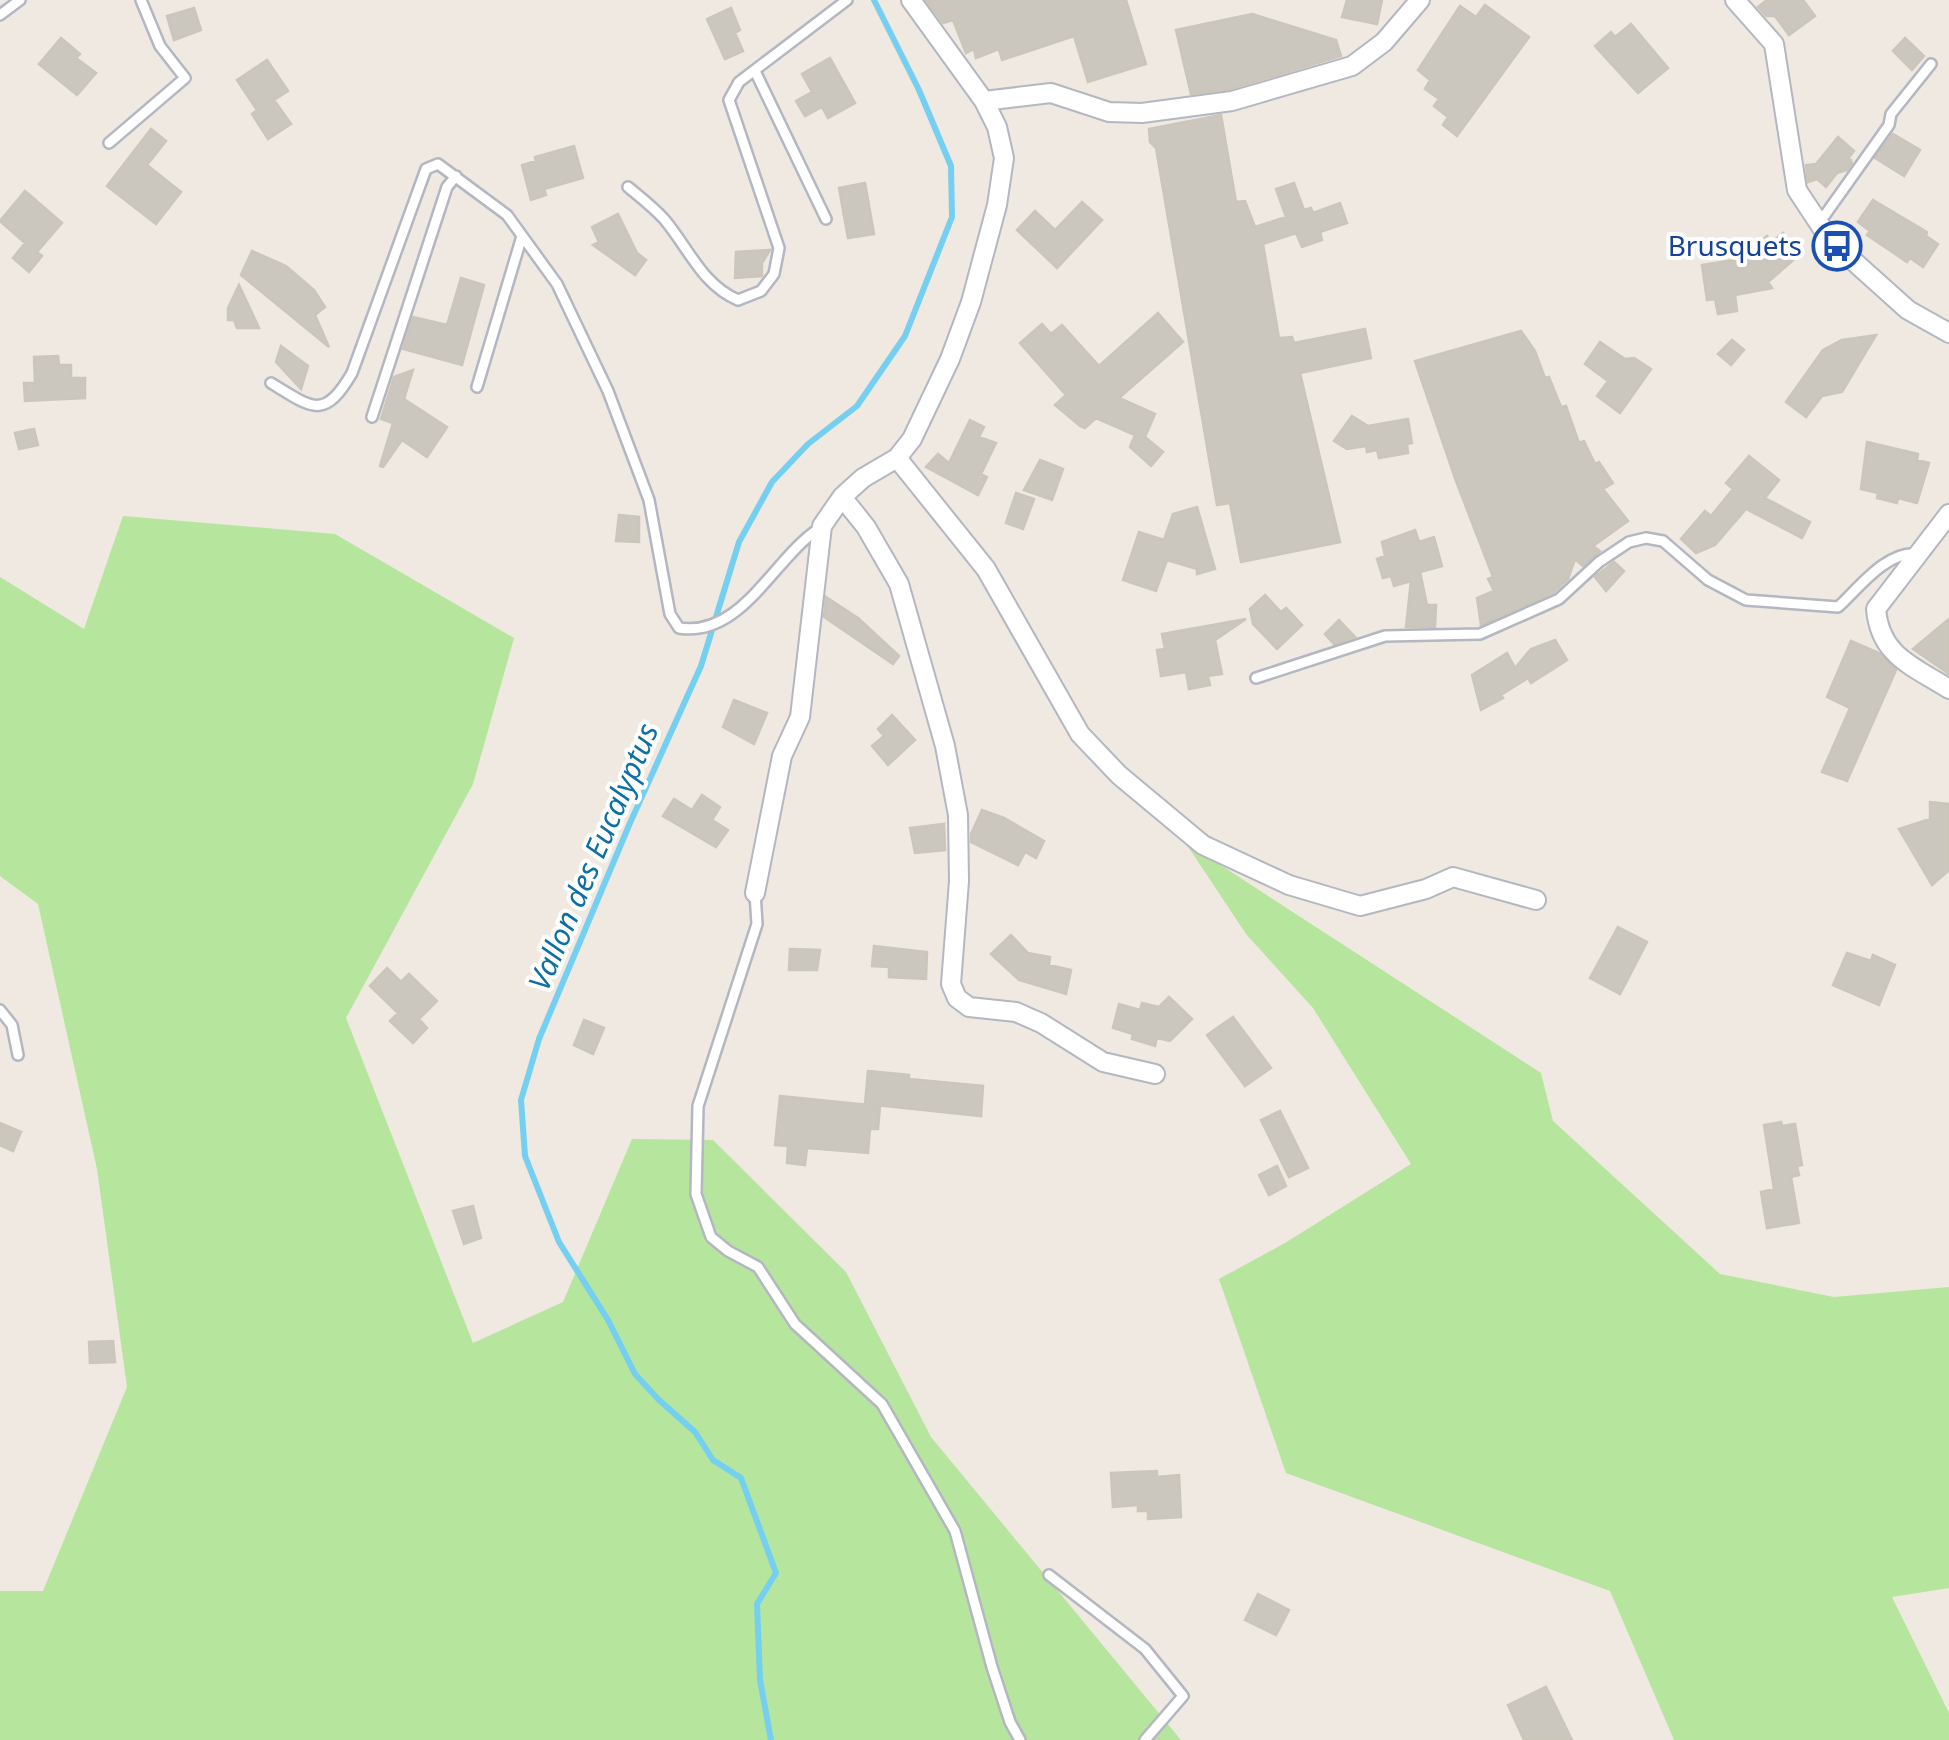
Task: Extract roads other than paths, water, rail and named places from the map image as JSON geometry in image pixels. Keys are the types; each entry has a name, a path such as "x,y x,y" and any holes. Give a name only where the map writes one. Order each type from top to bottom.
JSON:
{"street":[{"path":"755,892 782,756 800,717 822,526 842,497 863,478 897,458 912,439 950,359 971,302 997,206 1004,158 997,127 984,100 911,0"},
{"path":"984,100 1051,93 1110,112 1142,113 1232,101 1352,66 1384,42 1420,0"},
{"path":"1735,0 1774,44 1797,190 1830,240 1908,310 1949,332"},
{"path":"897,458 986,568 1080,734 1119,775 1203,845 1289,885 1360,906 1426,889 1454,877 1536,900"},
{"path":"842,497 866,526 899,584 946,746 958,815 960,881 951,984 957,998 969,1007 1016,1012 1041,1022 1103,1062 1155,1074"},
{"path":"1949,514 1876,609 1878,631 1889,650 1949,689"}],"lane":[{"path":"0,15 20,0"},
{"path":"109,144 185,78 160,46 141,0"},
{"path":"628,187 663,218 709,282 723,294 738,300 762,291 774,274 778,248 729,100 739,82 847,0"},
{"path":"1816,219 1824,214 1890,125 1891,114 1931,64"},
{"path":"754,70 826,220"},
{"path":"271,383 306,405 324,405 338,396 352,373 426,169 438,164 507,215 556,284 608,391 649,500 670,614 678,628 696,630 726,618 808,535 822,526"},
{"path":"372,417 447,188 456,176"},
{"path":"478,387 522,236"},
{"path":"1256,678 1385,636 1480,634 1559,599 1599,562 1629,542 1646,538 1663,541 1708,580 1746,600 1838,608 1886,563 1904,553 1920,554"},
{"path":"755,892 757,924 698,1106 696,1194 710,1237 758,1267 795,1324 882,1404 955,1531 992,1667 1020,1740"},
{"path":"0,1010 12,1026 18,1055"},
{"path":"1049,1575 1144,1650 1183,1696 1146,1740"}],"waterway":[{"name":"Vallon des Eucalyptus","path":"771,1740 760,1680 757,1604 776,1573 741,1478 713,1460 695,1432 635,1374 608,1320 559,1242 525,1156 521,1100 539,1039 701,666 739,542 772,482 808,444 857,406 905,336 952,217 951,166 874,0"}],"place":[{"name":"Brusquets","path":"1837,246"}]}
